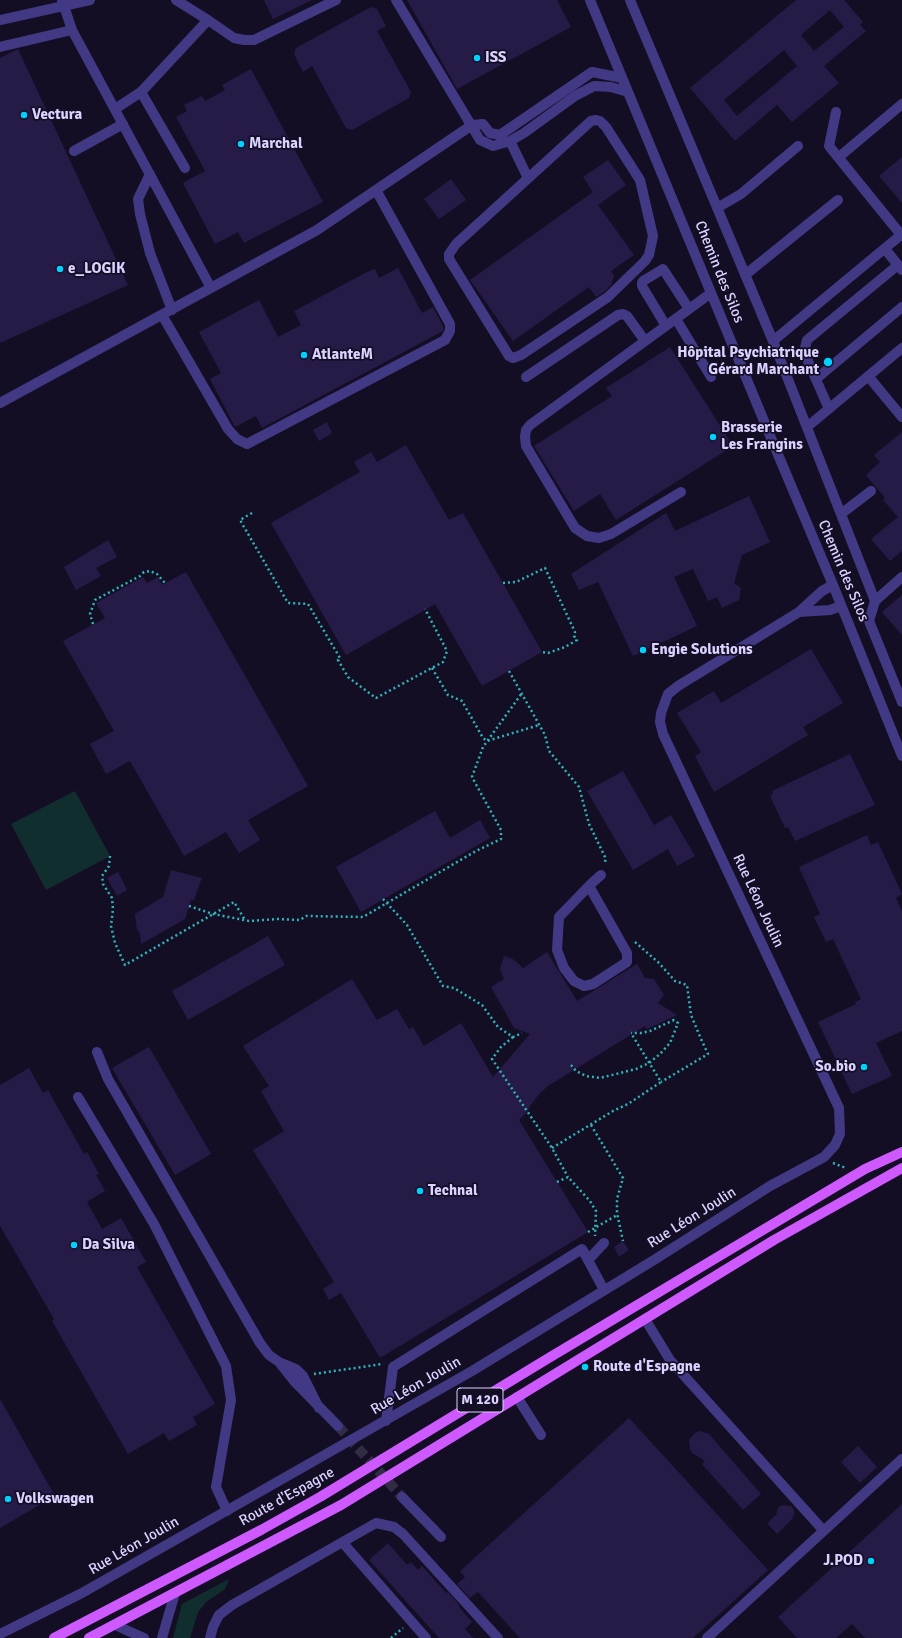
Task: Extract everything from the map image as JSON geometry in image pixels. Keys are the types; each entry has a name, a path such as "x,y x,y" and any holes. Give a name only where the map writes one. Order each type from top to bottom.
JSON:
{"main road":[{"name":"Route d'Espagne","path":"54,1638 261,1530 320,1497 559,1352 859,1174 902,1152"},
{"name":"Route d'Espagne","path":"89,1638 341,1505 774,1240 902,1168"}],"street":[{"path":"0,20 63,2 90,0"},
{"path":"176,0 234,38 244,40 254,40 336,0"},
{"path":"396,0 480,140 493,146 510,141 524,133 575,96 594,86 611,87 628,92"},
{"name":"Chemin des Silos","path":"590,0 842,606 902,756"},
{"path":"630,0 746,275 876,601"},
{"path":"63,2 72,30 211,288"},
{"path":"115,109 141,92 208,20"},
{"path":"0,47 72,30"},
{"path":"0,403 317,230 472,125 483,124 490,133 500,135 592,72 622,78"},
{"path":"141,92 185,168"},
{"path":"839,158 902,104"},
{"path":"773,341 902,235 829,146 836,112"},
{"path":"591,121 600,121 606,127 640,180 653,236 649,255 645,261 608,297 521,355 513,358 509,356 449,259 449,254 456,244 528,178 591,121"},
{"path":"74,151 123,124"},
{"path":"510,141 528,178"},
{"path":"717,208 741,194 798,146"},
{"path":"150,174 138,199 140,214 150,252 172,310"},
{"path":"162,315 228,429 237,439 247,444 445,340 450,332 450,324 376,190"},
{"path":"746,275 838,200"},
{"path":"829,409 804,352 808,340 900,267 884,249"},
{"path":"666,326 642,286 643,281 663,269 690,309"},
{"path":"682,492 611,534 599,538 587,536 575,528 526,446 526,430 530,425 711,293"},
{"path":"816,379 902,307"},
{"path":"526,377 618,315 623,314 627,316 645,341"},
{"path":"676,319 710,377"},
{"path":"807,427 902,348"},
{"path":"868,376 902,417"},
{"path":"841,514 871,491"},
{"path":"902,577 876,601 869,621 902,702"},
{"name":"Rue Léon Joulin","path":"0,1634 82,1593 492,1359 770,1186 824,1157 835,1145 840,1134 839,1108 663,734 660,722 661,713 668,694 678,686 799,612 822,591 833,585"},
{"name":"Rue Léon Joulin","path":"799,612 830,610 842,606"},
{"path":"589,886 627,953 627,962 592,984 584,986 574,981 564,968 557,950 559,916 589,886 601,875"},
{"path":"97,1052 108,1079 260,1343 269,1355 279,1362 296,1369 303,1376 319,1408"},
{"path":"78,1097 154,1224 226,1366 231,1400 216,1487 227,1510"},
{"path":"588,1260 604,1243"},
{"path":"386,1420 393,1367 582,1249 604,1290"},
{"path":"645,1319 670,1360 823,1530"},
{"path":"279,1362 294,1382 338,1426"},
{"path":"517,1397 541,1434"},
{"path":"706,1638 902,1459"},
{"path":"402,1497 441,1537"},
{"path":"210,1638 213,1627 219,1615 232,1605 343,1544 376,1523 394,1527 403,1534 498,1638"},
{"path":"343,1544 426,1638"},
{"path":"162,1638 175,1593"},
{"path":"115,1624 144,1638"}],"path":[{"path":"252,513 240,520 288,603 308,604 340,658 338,660 348,677 376,698 443,662 447,651 425,609"},
{"path":"503,584 516,582 545,568 575,632 574,636 577,640 565,647 548,653 542,652"},
{"path":"93,624 90,614 94,600 140,576 144,572 150,571 157,574 165,583"},
{"path":"432,668 448,695 462,702 483,738 487,741"},
{"path":"509,671 545,735 548,751 578,787 589,824 606,859 601,875"},
{"path":"189,906 213,914 245,920 300,920 306,916 363,917 476,851 500,839 501,830 472,777 483,747 522,693"},
{"path":"487,741 540,725"},
{"path":"110,856 109,866 102,876 103,884 112,898 113,909 111,926 115,943 125,965 234,902 245,920"},
{"path":"383,899 407,924 443,986 454,988 482,1005 498,1027 513,1037"},
{"path":"552,1148 591,1126 708,1054 691,1014 687,985 675,982 659,963 634,942"},
{"path":"571,1065 576,1071 586,1076 600,1078 636,1069 649,1063 670,1043 678,1022 674,1020 650,1031 631,1033 649,1063 661,1082"},
{"path":"522,1033 513,1037 501,1047 492,1058 552,1148 568,1177 590,1201 596,1211 595,1227"},
{"path":"591,1126 623,1178 617,1199 617,1215 623,1241"},
{"path":"824,1157 828,1161 845,1168 849,1167"},
{"path":"557,1182 568,1177"},
{"path":"588,1232 617,1215"},
{"path":"303,1376 354,1368"}],"green space":[{"path":"75,791 110,856 46,890 11,824"},
{"path":"229,1579 225,1589 206,1602 198,1612 190,1638 173,1638 182,1604"}],"building":[{"path":"264,0 312,0 273,19"},
{"name":"ISS","path":"407,0 557,0 571,27 457,89"},
{"path":"796,0 844,0 863,22 860,25 866,31 824,66 839,83 792,122 777,105 735,141 690,88","holes":["830,10 844,27 814,51 801,35","784,50 797,66 737,116 724,100"]},
{"path":"371,7 377,9 386,26 377,31 411,92 409,98 352,130 346,128 312,66 303,72 294,54 296,48"},
{"path":"18,49 128,285 0,343 0,58"},
{"name":"Marchal","path":"251,69 323,202 244,243 238,232 215,244 183,183 205,171 176,117 187,111 184,105 202,96 205,101 225,90 222,85"},
{"path":"902,157 902,203 879,176"},
{"path":"608,160 626,185 598,205 634,255 611,271 614,276 611,285 604,292 596,297 589,287 513,341 470,280 593,192 583,177"},
{"path":"451,179 466,200 439,219 424,199"},
{"name":"AtlanteM","path":"398,268 422,313 433,307 444,328 443,331 262,428 256,416 235,427 210,379 221,373 199,332 259,300 278,337 301,325 294,311 367,272 375,269 379,278"},
{"path":"670,347 733,446 616,520 600,494 574,511 534,446 612,396 606,388"},
{"path":"327,422 332,433 319,441 313,430"},
{"path":"902,432 902,551 890,561 871,539 898,517 883,500 885,498 866,475 880,462 874,455"},
{"path":"406,445 449,520 463,513 542,652 482,686 435,604 346,655 271,523 360,472 354,462 371,452 377,462"},
{"path":"749,496 770,542 742,555 734,583 741,588 739,600 722,608 717,597 708,601 693,569 674,577 697,626 633,656 598,582 579,590 571,574 666,513 675,531"},
{"path":"108,540 117,557 96,568 101,576 76,590 64,567"},
{"path":"186,572 308,786 248,820 260,840 239,853 226,832 184,856 130,761 106,774 90,744 114,731 63,641 105,618 96,603 143,577 147,583 158,577 162,585"},
{"path":"902,595 902,635 882,612"},
{"path":"811,649 843,703 803,727 808,735 714,792 695,756 701,752 677,713 714,691 721,703"},
{"path":"850,754 875,805 795,841 788,827 785,828 770,796 773,794 772,791"},
{"path":"623,771 654,825 671,815 695,856 677,866 668,849 633,870 587,791"},
{"path":"435,811 450,838 480,820 490,838 361,912 336,867"},
{"path":"867,835 871,845 878,842 902,894 896,898 902,911 902,1031 876,1043 892,1076 852,1094 818,1022 856,1004 855,1002 861,999 833,939 826,942 814,917 820,914 799,867"},
{"path":"171,870 202,878 194,900 191,900 185,919 141,944 135,914 163,897"},
{"path":"118,872 127,890 117,896 107,878"},
{"path":"268,936 285,965 188,1020 172,991"},
{"name":"Technal","path":"547,952 577,1001 637,964 645,978 654,979 664,995 658,1003 677,1015 647,1029 645,1026 548,1086 539,1094 527,1112 519,1120 588,1232 380,1358 341,1293 329,1300 323,1289 334,1282 253,1150 284,1131 261,1091 269,1086 243,1046 352,979 377,1020 397,1009 409,1029 413,1027 424,1046 461,1023 493,1077 530,1034 514,1028 491,987 504,979 500,969 504,956 513,959 523,968"},
{"path":"149,1047 211,1154 175,1175 112,1068"},
{"name":"Da Silva","path":"29,1068 43,1093 48,1090 84,1154 87,1152 99,1174 96,1175 105,1191 87,1202 102,1229 121,1218 146,1262 137,1267 215,1404 193,1417 197,1425 169,1441 164,1433 128,1454 52,1321 54,1319 0,1226 0,1085"},
{"path":"623,1241 629,1250 619,1257 614,1247"},
{"path":"0,1399 55,1496 0,1528"},
{"path":"629,1418 768,1570 693,1638 520,1638 478,1592 470,1598 457,1584 465,1577 460,1571"},
{"path":"700,1431 709,1434 761,1494 743,1510 702,1464 705,1461 692,1453 689,1440 695,1433"},
{"path":"858,1446 877,1467 860,1483 841,1462"},
{"name":"J.POD","path":"902,1504 902,1638 865,1638 852,1624 836,1638 797,1638 778,1617"},
{"path":"782,1505 791,1506 794,1510 794,1514 792,1519 777,1534 767,1523 776,1515 778,1508"},
{"path":"388,1543 407,1565 411,1562 418,1570 422,1566 446,1593 448,1592 472,1622 465,1629 473,1638 439,1638 369,1560"}],"tunnel":[{"path":"338,1426 402,1497"}],"place":[{"name":"ISS","path":"477,58"},
{"name":"Vectura","path":"24,115"},
{"name":"Marchal","path":"241,144"},
{"name":"e_LOGIK","path":"60,269"},
{"name":"AtlanteM","path":"304,355"},
{"name":"Hôpital Psychiatrique Gérard Marchant","path":"828,362"},
{"name":"Brasserie Les Frangins","path":"713,437"},
{"name":"Engie Solutions","path":"643,650"},
{"name":"So.bio","path":"864,1067"},
{"name":"Technal","path":"420,1191"},
{"name":"Da Silva","path":"74,1245"},
{"name":"Route d'Espagne","path":"585,1367"},
{"name":"Volkswagen","path":"8,1499"},
{"name":"J.POD","path":"871,1561"}]}
